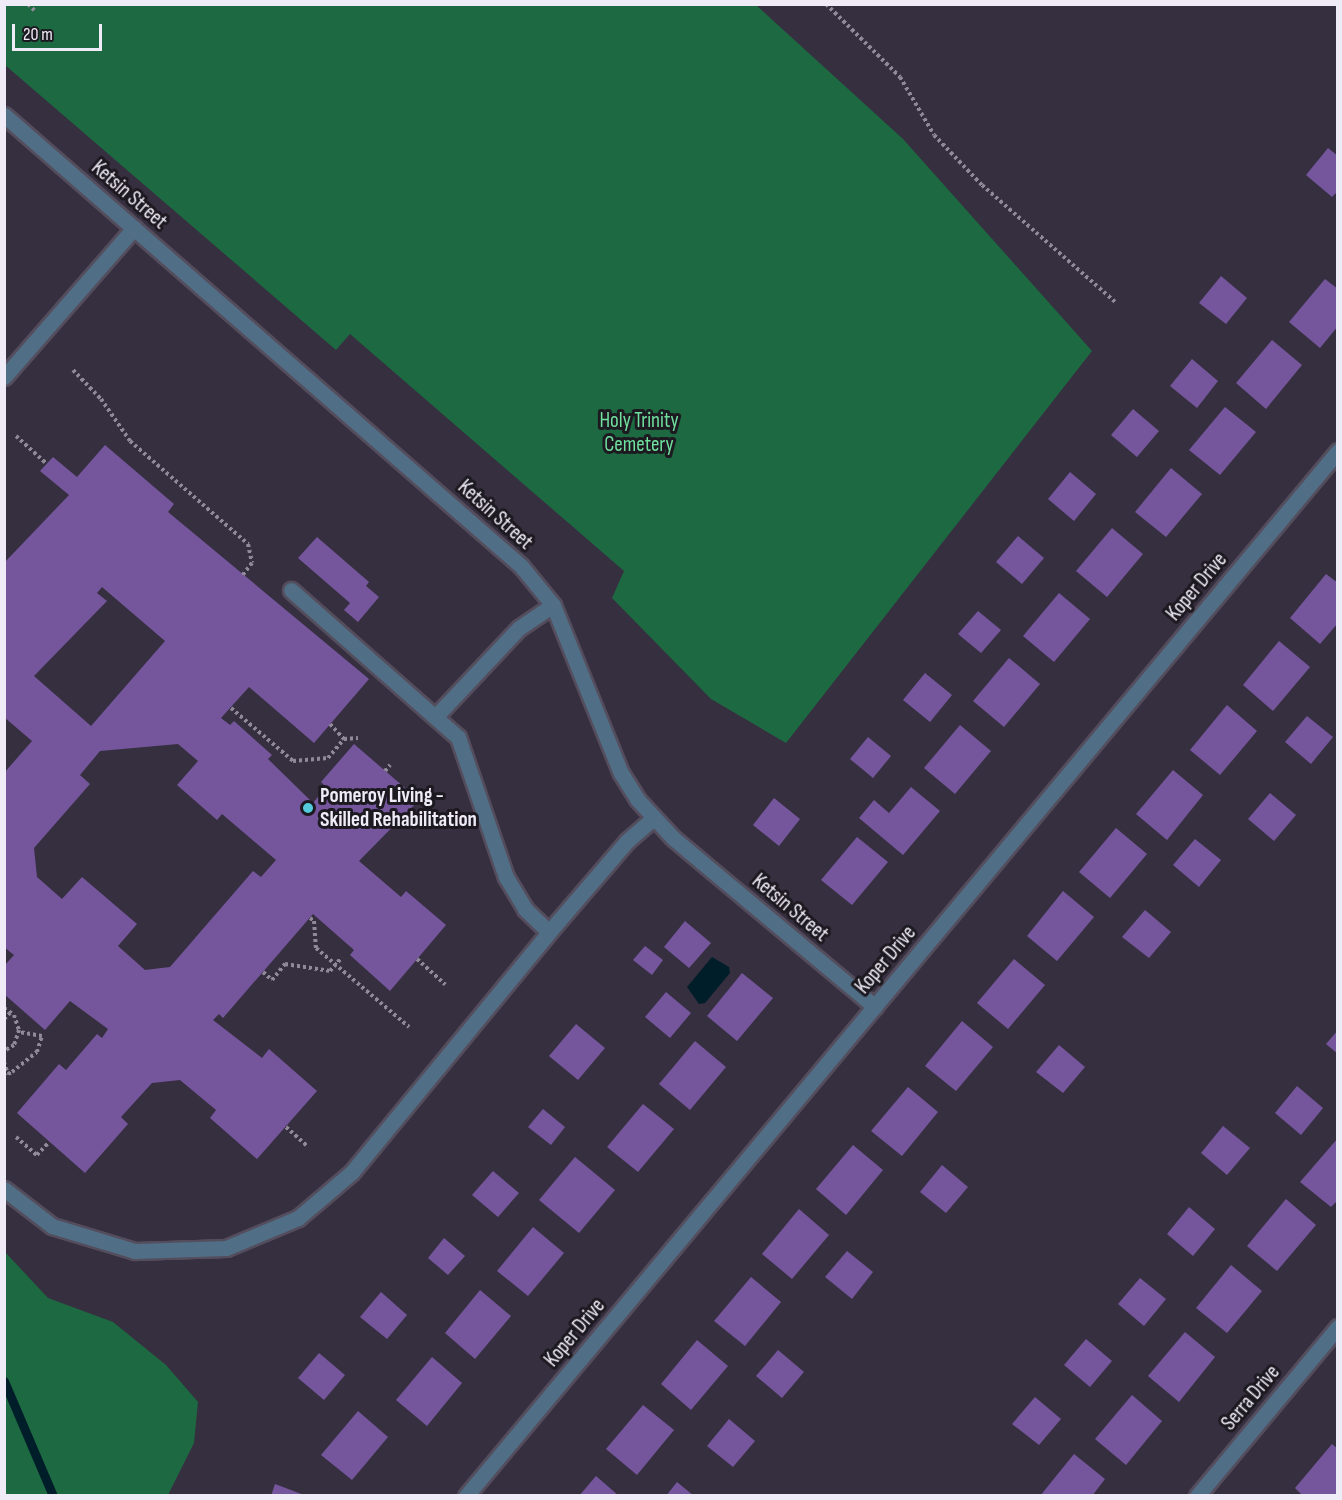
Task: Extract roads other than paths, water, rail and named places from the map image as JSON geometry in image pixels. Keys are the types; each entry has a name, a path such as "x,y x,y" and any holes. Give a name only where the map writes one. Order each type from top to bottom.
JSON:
{"street":[{"name":"Ketsin Street","path":"4,115 482,529 552,605 621,773 653,818 875,1007"},
{"path":"4,377 134,228"},
{"name":"Koper Drive","path":"466,1496 1338,451"},
{"path":"291,590 436,716 467,751 506,877 525,909 549,932"},
{"path":"436,716 519,628 552,605"},
{"path":"4,1189 52,1226 135,1251 226,1248 272,1232 322,1201 352,1172 549,932 620,850 653,818"},
{"name":"Serra Drive","path":"1197,1496 1338,1327"}],"water":[{"path":"712,957 729,967 730,973 705,1003 699,1004 687,987"}],"waterway":[{"path":"4,1381 53,1496"}],"place":[{"name":"Pomeroy Living - Skilled Rehabilitation","path":"308,808"}],"park label":[{"name":"Holy Trinity Cemetery","path":"639,433"}]}
